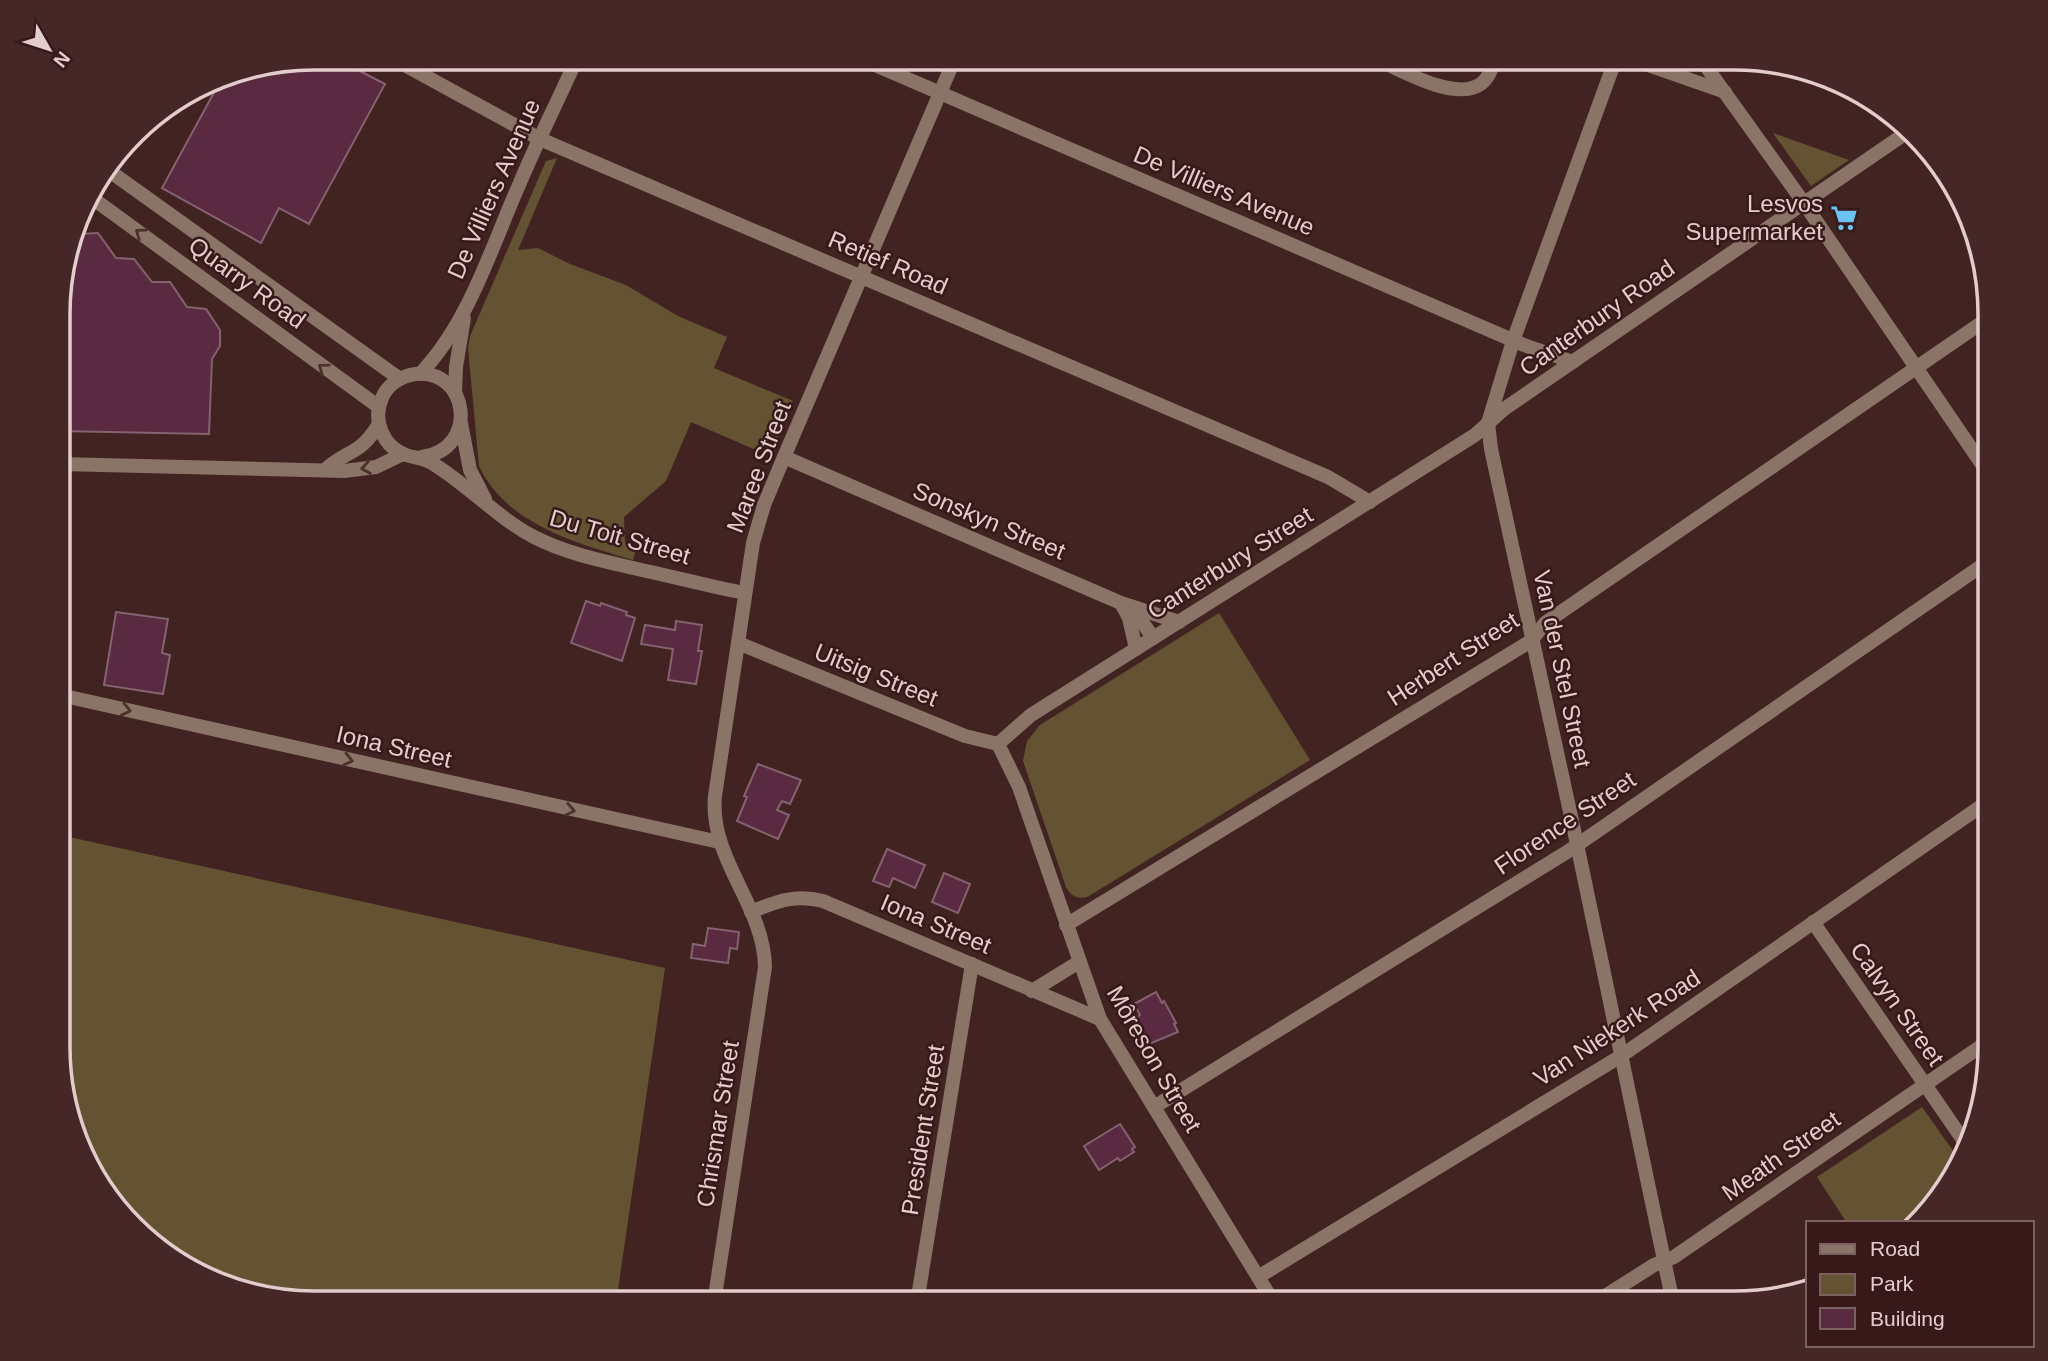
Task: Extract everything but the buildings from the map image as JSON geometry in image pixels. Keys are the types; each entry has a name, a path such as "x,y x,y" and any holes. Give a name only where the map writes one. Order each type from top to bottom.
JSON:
{"street":[{"path":"1402,70 1446,89 1465,90 1479,85 1491,70"},
{"name":"Van der Stel Street","path":"1612,70 1513,341 1488,424 1531,641 1577,844 1670,1290"},
{"path":"1664,70 1726,92"},
{"path":"1709,70 1804,203 1977,457"},
{"name":"Retief Road","path":"416,71 540,139 1328,477 1370,502"},
{"name":"De Villiers Avenue","path":"420,374 442,349 469,300 570,71"},
{"name":"De Villiers Avenue","path":"888,71 1513,341 1573,362"},
{"name":"Maree Street","path":"764,951 751,912 719,842 714,818 715,796 754,543 764,505 950,71"},
{"name":"Canterbury Road","path":"1488,424 1504,409 1900,136"},
{"name":"Quarry Road","path":"114,174 400,379"},
{"name":"Quarry Road","path":"97,202 379,407"},
{"name":"De Villiers Avenue","path":"455,393 457,356 469,300"},
{"name":"Herbert Street","path":"1066,925 1531,641 1545,623 1977,326"},
{"path":"420,374 440,379 455,393 461,421 455,437 436,454 422,457 403,454 387,442 379,424 379,407 384,394 400,379 420,374"},
{"name":"Du Toit Street","path":"461,421 470,470 490,506"},
{"path":"326,469 335,461 360,449 379,424"},
{"name":"Canterbury Street","path":"998,744 1031,715 1370,502 1488,424"},
{"path":"70,464 344,471 376,467 403,454"},
{"name":"Du Toit Street","path":"422,457 525,532 556,547 745,593"},
{"name":"Sonskyn Street","path":"784,457 1121,603 1179,622"},
{"name":"Florence Street","path":"1154,1107 1577,844 1977,570"},
{"path":"1121,603 1133,611 1153,638"},
{"path":"1121,603 1129,618 1136,649"},
{"name":"Uitsig Street","path":"738,643 965,736 998,744"},
{"name":"Iona Street","path":"70,697 719,842"},
{"name":"Môreson Street","path":"998,744 1019,787 1100,1019 1266,1290"},
{"name":"Van Niekerk Road","path":"1258,1277 1621,1056 1977,809"},
{"name":"Iona Street","path":"751,912 789,898 816,899 1100,1019"},
{"name":"Calvyn Street","path":"1813,922 1961,1136"},
{"name":"Chrismar Street","path":"716,1291 764,977 764,951"},
{"path":"1032,991 1079,962"},
{"name":"President Street","path":"919,1291 972,964"},
{"name":"Meath Street","path":"1616,1290 1680,1253 1977,1049"}],"green space":[{"path":"1773,133 1849,160 1811,186"},
{"path":"557,158 518,250 538,248 570,264 626,285 678,316 727,337 714,368 793,401 770,456 691,422 666,481 624,517 625,543 636,550 633,560 566,538 525,517 506,503 479,466 468,348 470,336 546,161"},
{"path":"1219,613 1310,760 1089,896 1076,897 1066,887 1023,761 1027,741 1040,725"},
{"path":"70,837 665,968 618,1291 314,1291 251,1283 206,1266 166,1241 120,1195 89,1140 78,1110 72,1079"},
{"path":"1922,1107 1954,1152 1937,1182 1904,1221 1846,1221 1817,1177"}],"place":[{"name":"Lesvos Supermarket","path":"1844,218"}]}
